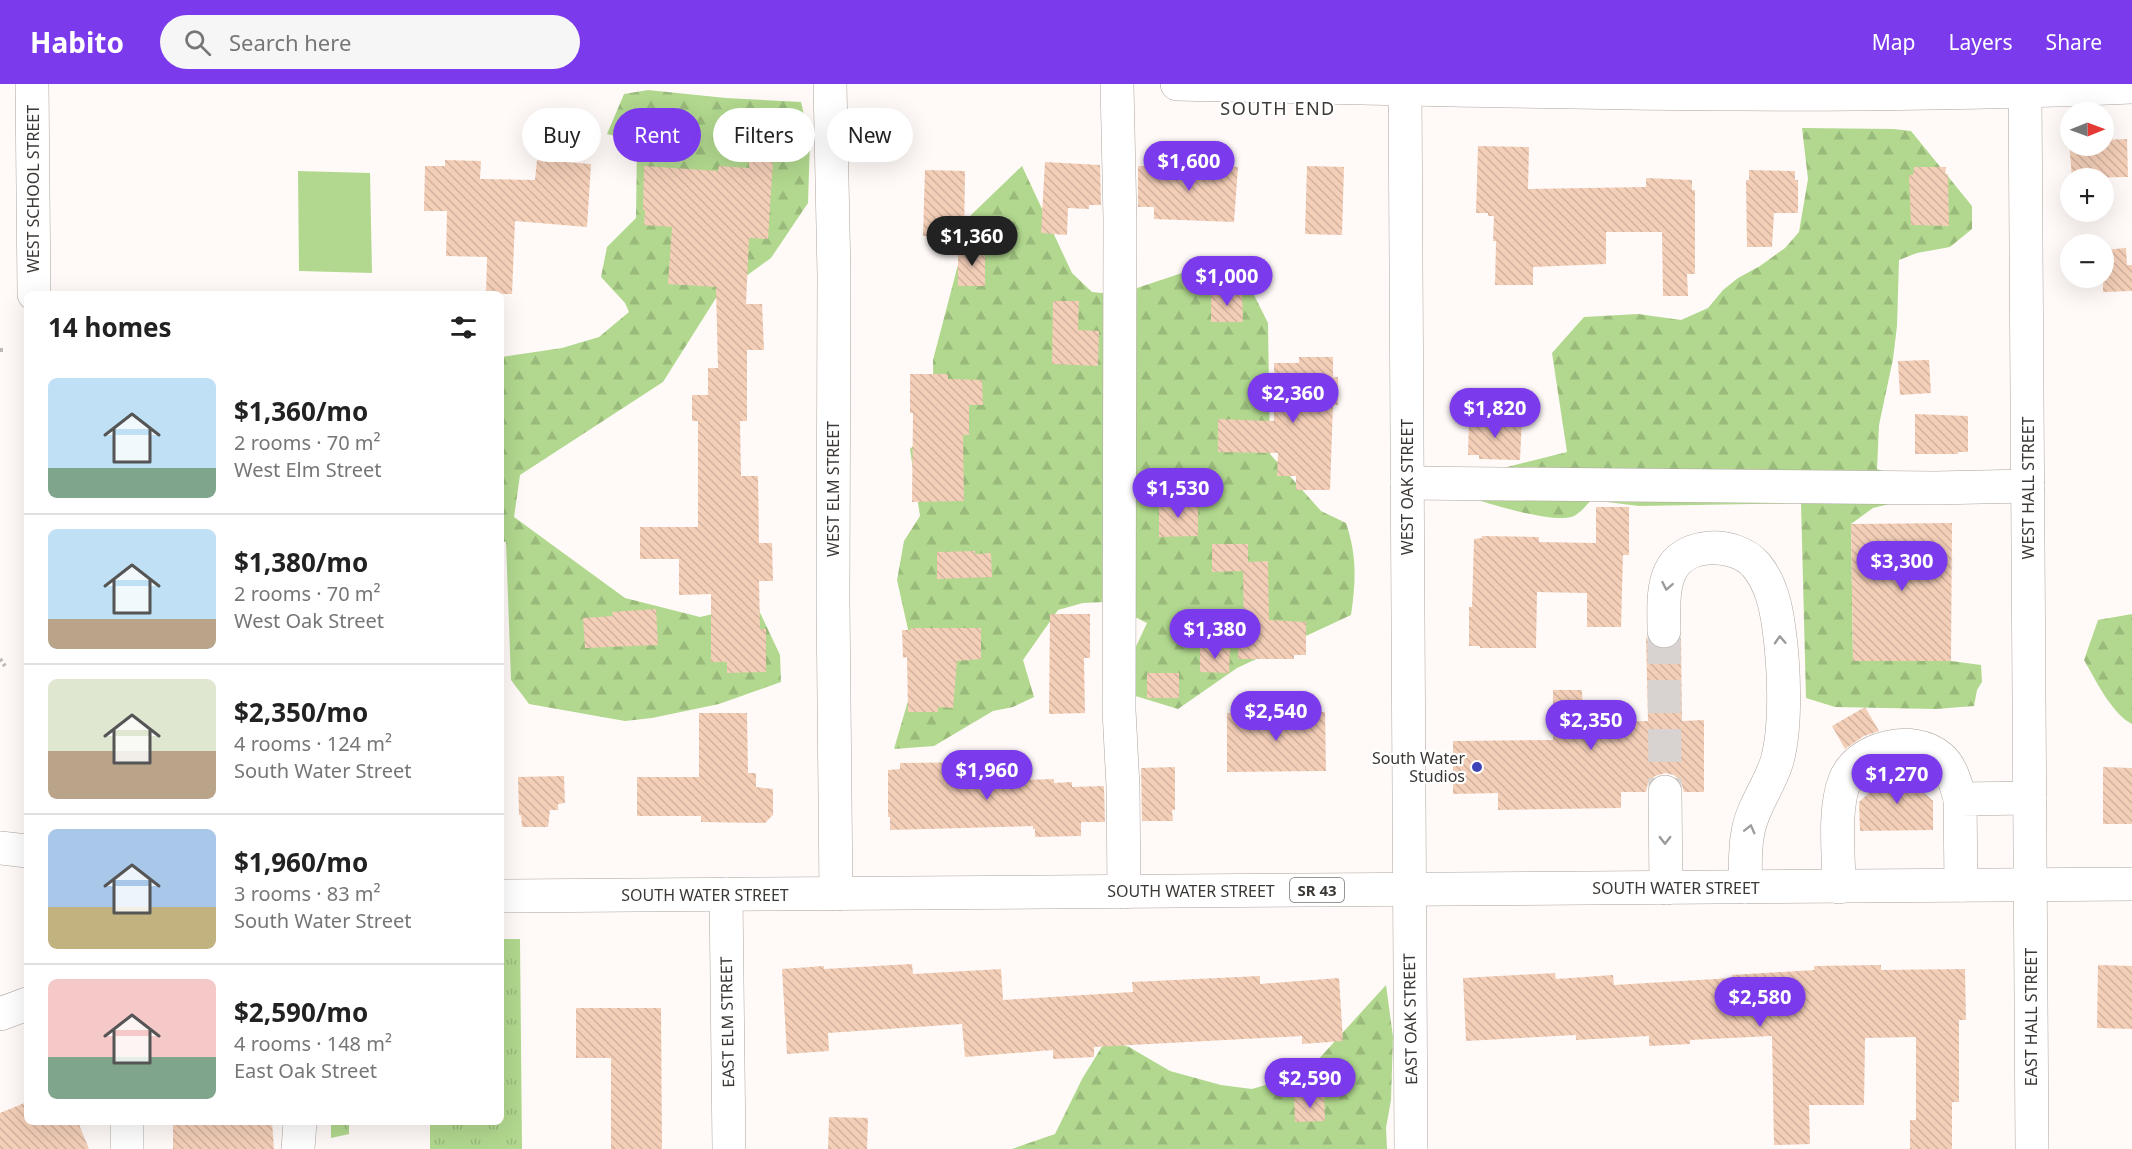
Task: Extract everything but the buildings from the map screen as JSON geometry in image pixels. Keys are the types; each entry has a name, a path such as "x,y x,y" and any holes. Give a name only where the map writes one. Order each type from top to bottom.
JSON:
{"street":[{"name":"WEST SCHOOL STREET","path":"32,84 34,291"},
{"name":"WEST ELM STREET","path":"830,84 834,275 832,600 836,894"},
{"path":"1118,84 1119,710 1123,787 1124,892"},
{"path":"1176,84 2025,91 2132,87"},
{"name":"WEST OAK STREET","path":"1405,86 1409,890"},
{"name":"WEST HALL STREET","path":"2025,91 2030,885"},
{"path":"1407,483 1935,488 2028,486"},
{"path":"1664,631 1664,600 1670,572 1680,558 1700,549 1722,548 1740,552 1756,564 1771,588 1779,629 1783,727 1777,762 1748,832 1745,887"},
{"path":"1839,886 1839,816 1845,779 1854,765 1866,756 1882,748 1903,746 1927,749 1942,758 1953,776 1960,799 1961,885"},
{"path":"1665,792 1666,888"},
{"path":"1960,799 2030,798"},
{"path":"0,848 24,851"},
{"name":"SOUTH WATER STREET","path":"504,896 2132,884"},
{"name":"EAST HALL STREET","path":"2030,885 2032,1149"},
{"name":"EAST OAK STREET","path":"1409,890 1411,1149"},
{"name":"EAST ELM STREET","path":"726,894 729,1149"},
{"path":"0,1014 24,1005"},
{"path":"127,1125 127,1149"},
{"path":"298,1149 300,1125"}],"path":[{"path":"0,659 5,666"}],"green space":[{"path":"648,90 726,98 801,102 802,108 713,108 713,162 809,162 808,203 771,258 716,298 663,382 520,475 514,517 625,598 700,617 756,604 780,655 781,682 719,704 652,718 625,721 529,704 511,680 506,542 504,542 504,357 562,348 599,337 629,312 625,303 601,277 607,247 636,218 637,162 701,162 701,108 618,108 624,94"},
{"path":"613,120 613,136 607,134"},
{"path":"1802,128 1911,131 1972,206 1972,229 1950,247 1917,253 1899,260 1897,326 1893,359 1879,425 1877,469 1952,494 1873,508 1851,524 1853,661 1951,661 1981,665 1982,682 1977,690 1974,706 1936,709 1835,707 1806,698 1801,503 1639,506 1591,500 1574,516 1554,518 1478,500 1499,469 1567,452 1552,353 1584,317 1638,314 1681,320 1708,308 1723,290 1785,248 1799,232 1808,179"},
{"path":"1022,166 1072,273 1092,292 1102,293 1137,288 1185,272 1247,281 1268,323 1270,454 1321,511 1346,523 1355,568 1351,615 1237,668 1178,709 1129,694 1131,657 1147,623 1104,602 1083,603 1058,610 1023,660 1034,697 1013,707 993,711 934,746 894,749 917,670 897,580 904,541 920,516 910,449 934,426 933,360 971,215"},
{"path":"298,171 370,173 372,273 299,271"},
{"path":"2132,614 2132,724 2111,704 2084,660 2098,620"},
{"path":"504,939 520,939 522,1149 430,1149 430,1125 504,1125"},
{"path":"1386,985 1393,1037 1391,1100 1386,1128 1387,1149 1012,1149 1055,1134 1082,1079 1106,1040 1129,1047 1170,1071 1221,1085 1252,1089 1306,1073"},
{"path":"331,1125 349,1125 349,1134 331,1138"}],"tunnel":[{"path":"1664,631 1665,792"}],"place":[{"name":"South Water Studios","path":"1477,767"}],"district":[{"name":"SOUTH END","path":"1278,108"}]}
